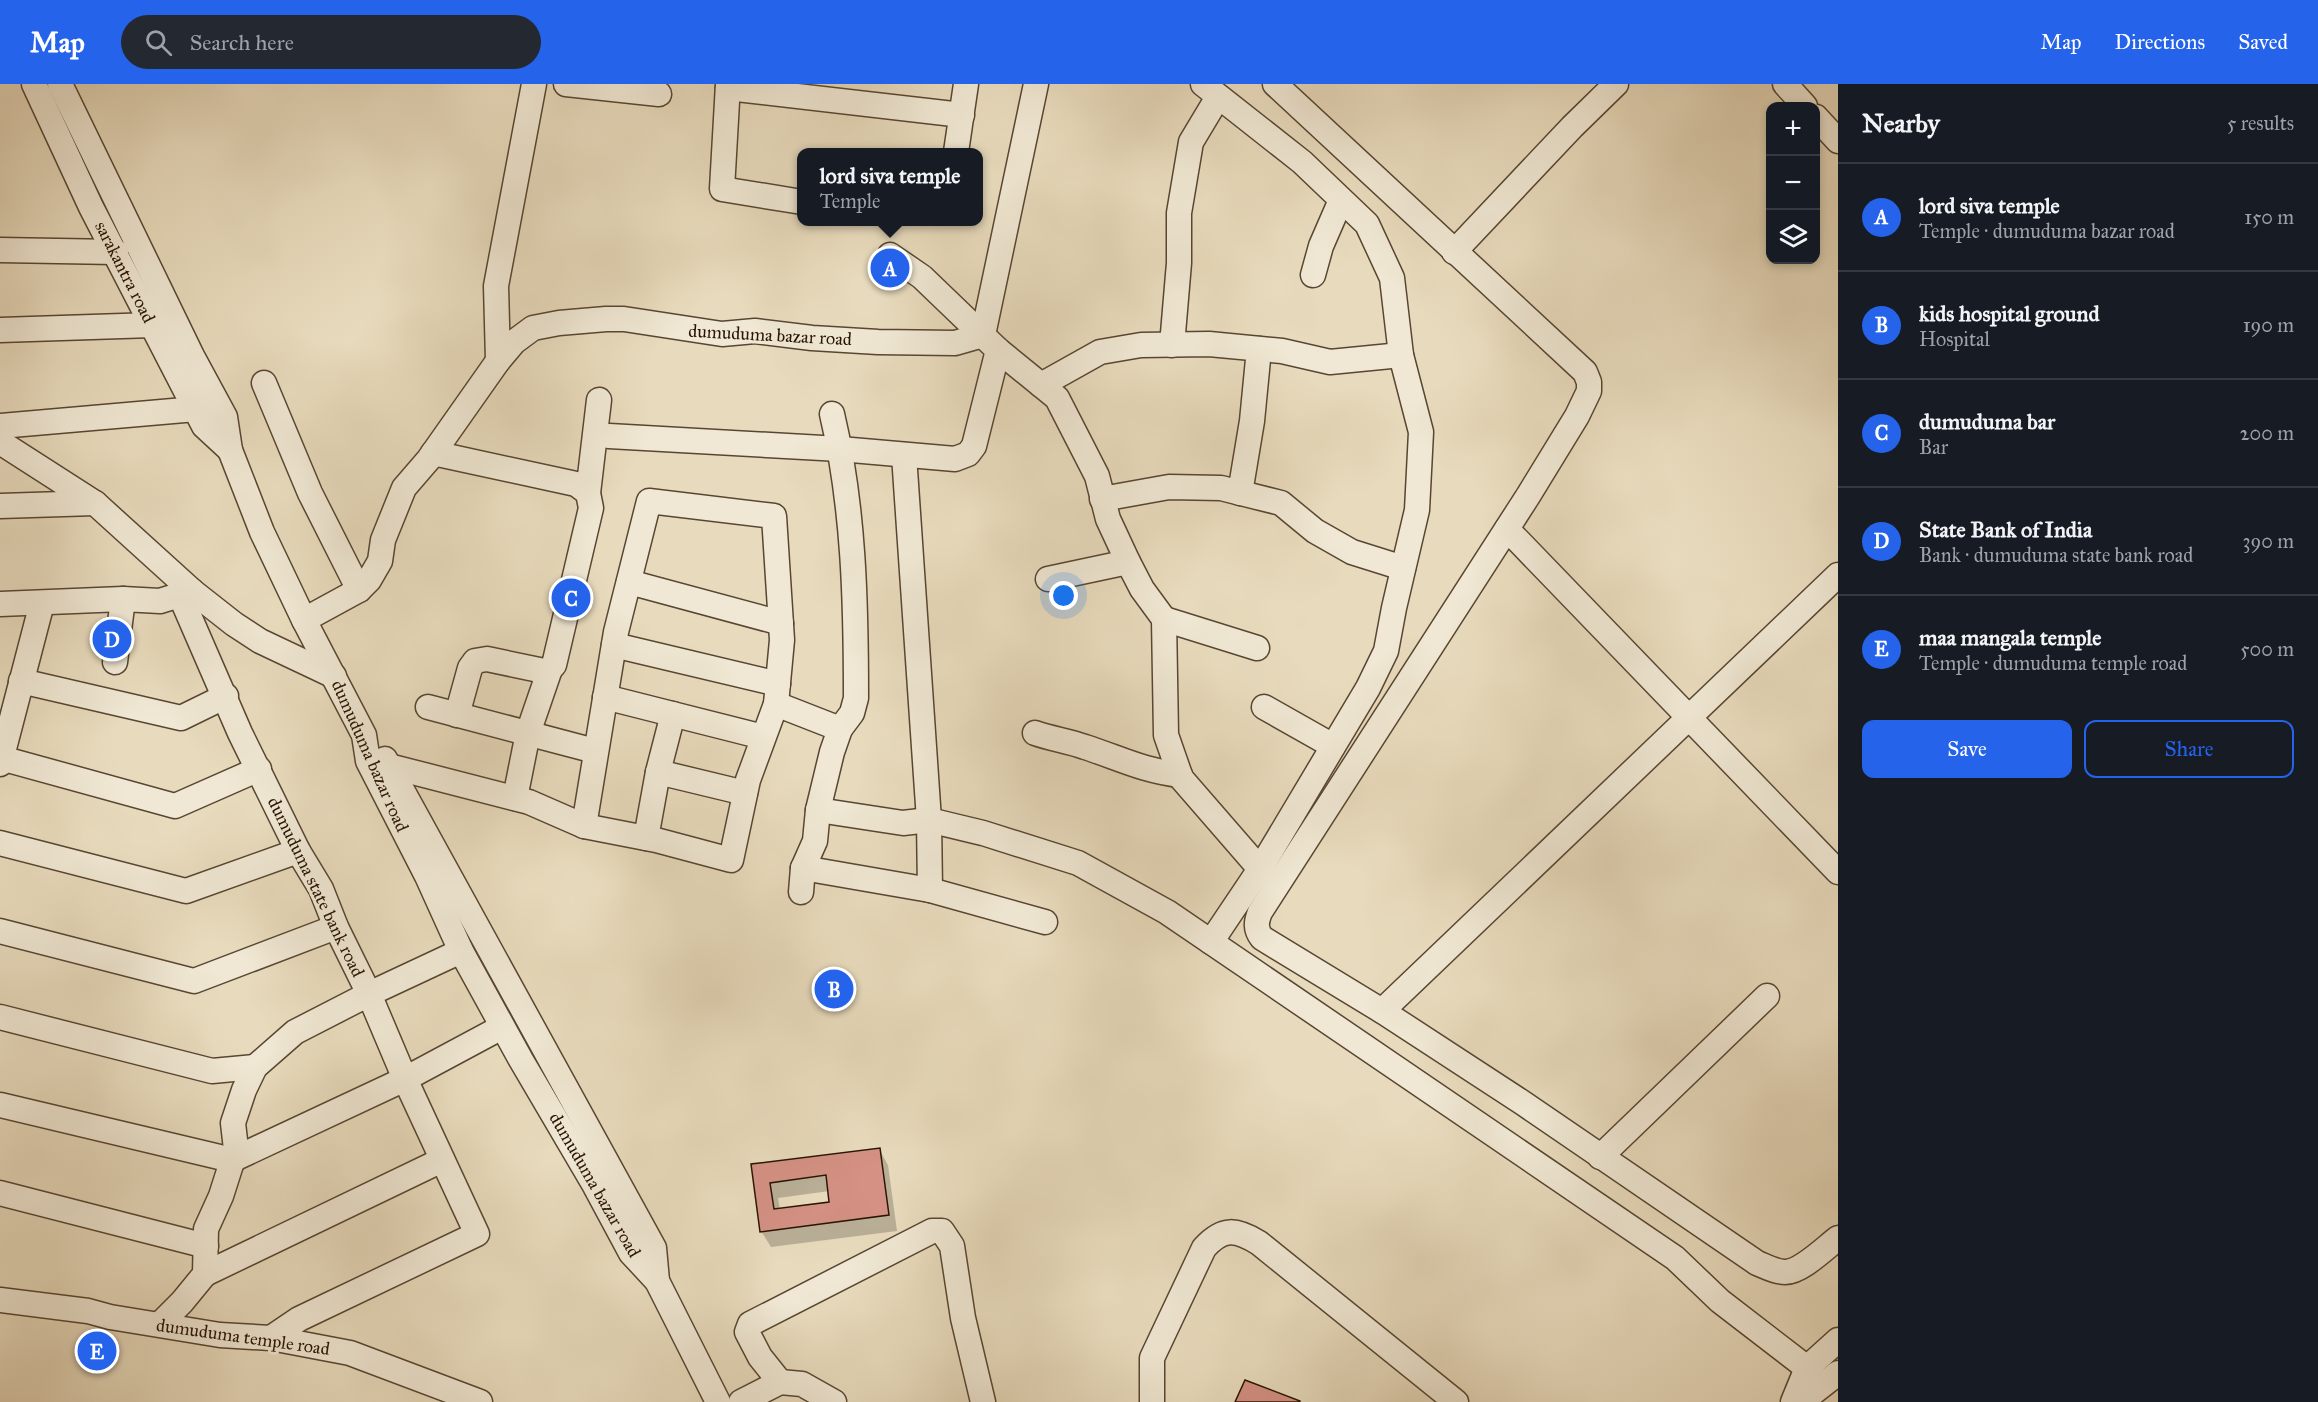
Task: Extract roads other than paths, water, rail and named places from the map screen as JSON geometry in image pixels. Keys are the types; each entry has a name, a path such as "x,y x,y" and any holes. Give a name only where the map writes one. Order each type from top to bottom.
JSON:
{"street":[{"name":"sarakantra road","path":"34,84 92,207 204,426 230,450"},
{"name":"sarakantra road","path":"60,84 192,356 225,417 230,450 262,532 304,620"},
{"path":"498,361 496,286 534,84"},
{"path":"566,84 659,94"},
{"path":"957,148 966,84"},
{"path":"609,436 840,449 955,459 968,454 974,446 1036,84"},
{"path":"1275,84 1585,372 1589,382 1589,391 1577,416 1507,529 1260,912 1256,921 1258,933 1262,938 1382,1011 1756,1263 1787,1272 1798,1268 1838,1238"},
{"path":"1454,252 1572,127 1616,84"},
{"path":"1785,84 1801,102"},
{"path":"797,201 722,189 728,86 962,115"},
{"path":"1172,345 1179,263 1179,213 1191,142 1211,90 1302,162 1367,224 1392,278 1401,355 1421,432 1417,510 1386,651 1368,688 1334,746 1260,869 1211,942"},
{"path":"1820,122 1838,141"},
{"path":"1313,275 1321,246 1341,200"},
{"path":"0,250 116,252"},
{"path":"890,255 922,277 991,343 1057,398 1096,476 1108,519 1128,562 1142,589 1164,619 1166,735 1180,775 1260,869"},
{"name":"dumuduma bazar road","path":"718,1402 657,1281 631,1253 461,951 368,761 364,735 304,620 359,590 369,580 380,561 383,540 404,488 433,453 498,361 514,342 533,328 606,319 722,334 754,331 812,338 878,342 991,343"},
{"path":"0,330 153,325"},
{"path":"1041,385 1100,352 1141,345 1209,344 1282,351 1330,362 1401,355"},
{"path":"1240,493 1252,421 1259,349"},
{"path":"264,383 310,493 359,590"},
{"path":"515,798 528,733 550,669 554,665 591,508 588,493 599,400"},
{"path":"0,426 196,409"},
{"path":"801,892 803,868 814,841 818,810 832,752 840,729 852,713 856,698 856,598 840,449 832,414"},
{"path":"0,442 95,503 186,593 260,641 334,676"},
{"path":"433,453 576,484 588,493"},
{"path":"904,454 929,820 930,890"},
{"path":"1102,499 1169,487 1221,488 1281,503 1315,531 1352,552 1403,568"},
{"path":"389,766 529,802 584,826 646,838 731,860 746,793 777,694 782,640 774,516 650,501 614,645 584,826"},
{"path":"0,506 95,503"},
{"path":"1507,529 1838,872"},
{"path":"1048,579 1128,562"},
{"path":"1382,1011 1838,575"},
{"path":"629,582 781,623"},
{"path":"0,604 123,599 160,601 186,593"},
{"name":"dumuduma state bank road","path":"186,593 185,611 226,696 240,733 298,851 321,889 336,927 369,994 295,1032 255,1067 244,1090 233,1123 236,1149 221,1196 206,1229 205,1274"},
{"path":"115,662 123,599"},
{"path":"42,603 1,761 175,806 259,769"},
{"path":"1164,619 1257,648"},
{"path":"614,645 777,694 840,729"},
{"path":"457,715 470,668 475,661 487,659 544,671 550,669"},
{"path":"21,681 181,718 226,696"},
{"path":"605,697 763,737"},
{"path":"428,707 596,751"},
{"path":"1264,708 1334,746"},
{"path":"646,838 658,772 673,714"},
{"path":"1035,733 1083,746 1144,769 1180,775"},
{"path":"364,735 383,755 654,1248 657,1281"},
{"path":"658,772 746,793"},
{"path":"818,810 903,823 929,820 983,832 1078,863 1167,912 1676,1258 1720,1301 1807,1368"},
{"path":"0,843 186,891 298,851"},
{"path":"803,868 930,890 1045,922"},
{"path":"0,931 194,981 336,927"},
{"path":"271,1338 299,1319 477,1234 405,1079 369,994 461,951"},
{"path":"1600,1156 1767,996"},
{"path":"0,1017 212,1071 255,1067"},
{"path":"0,1105 232,1160 405,1079 502,1027"},
{"path":"160,1324 205,1274 442,1160"},
{"path":"0,1193 206,1245"},
{"path":"780,1382 759,1357 747,1332 750,1324 932,1230 942,1231 952,1246 963,1318 983,1402"},
{"path":"1152,1402 1152,1358 1204,1248 1215,1236 1227,1232 1244,1234 1258,1243 1456,1402"},
{"name":"dumuduma temple road","path":"0,1300 88,1311 110,1317 220,1335 271,1338 350,1353 480,1402"},
{"path":"1793,1402 1807,1368 1838,1341"},
{"path":"1801,1402 1838,1373"},
{"path":"741,1402 780,1382 802,1384 834,1402"}],"place":[{"name":"lord siva temple","path":"890,268"},
{"name":"dumuduma bar","path":"571,598"},
{"name":"State Bank of India","path":"112,639"},
{"name":"kids hospital ground","path":"834,989"},
{"name":"maa mangala temple","path":"97,1351"}]}
